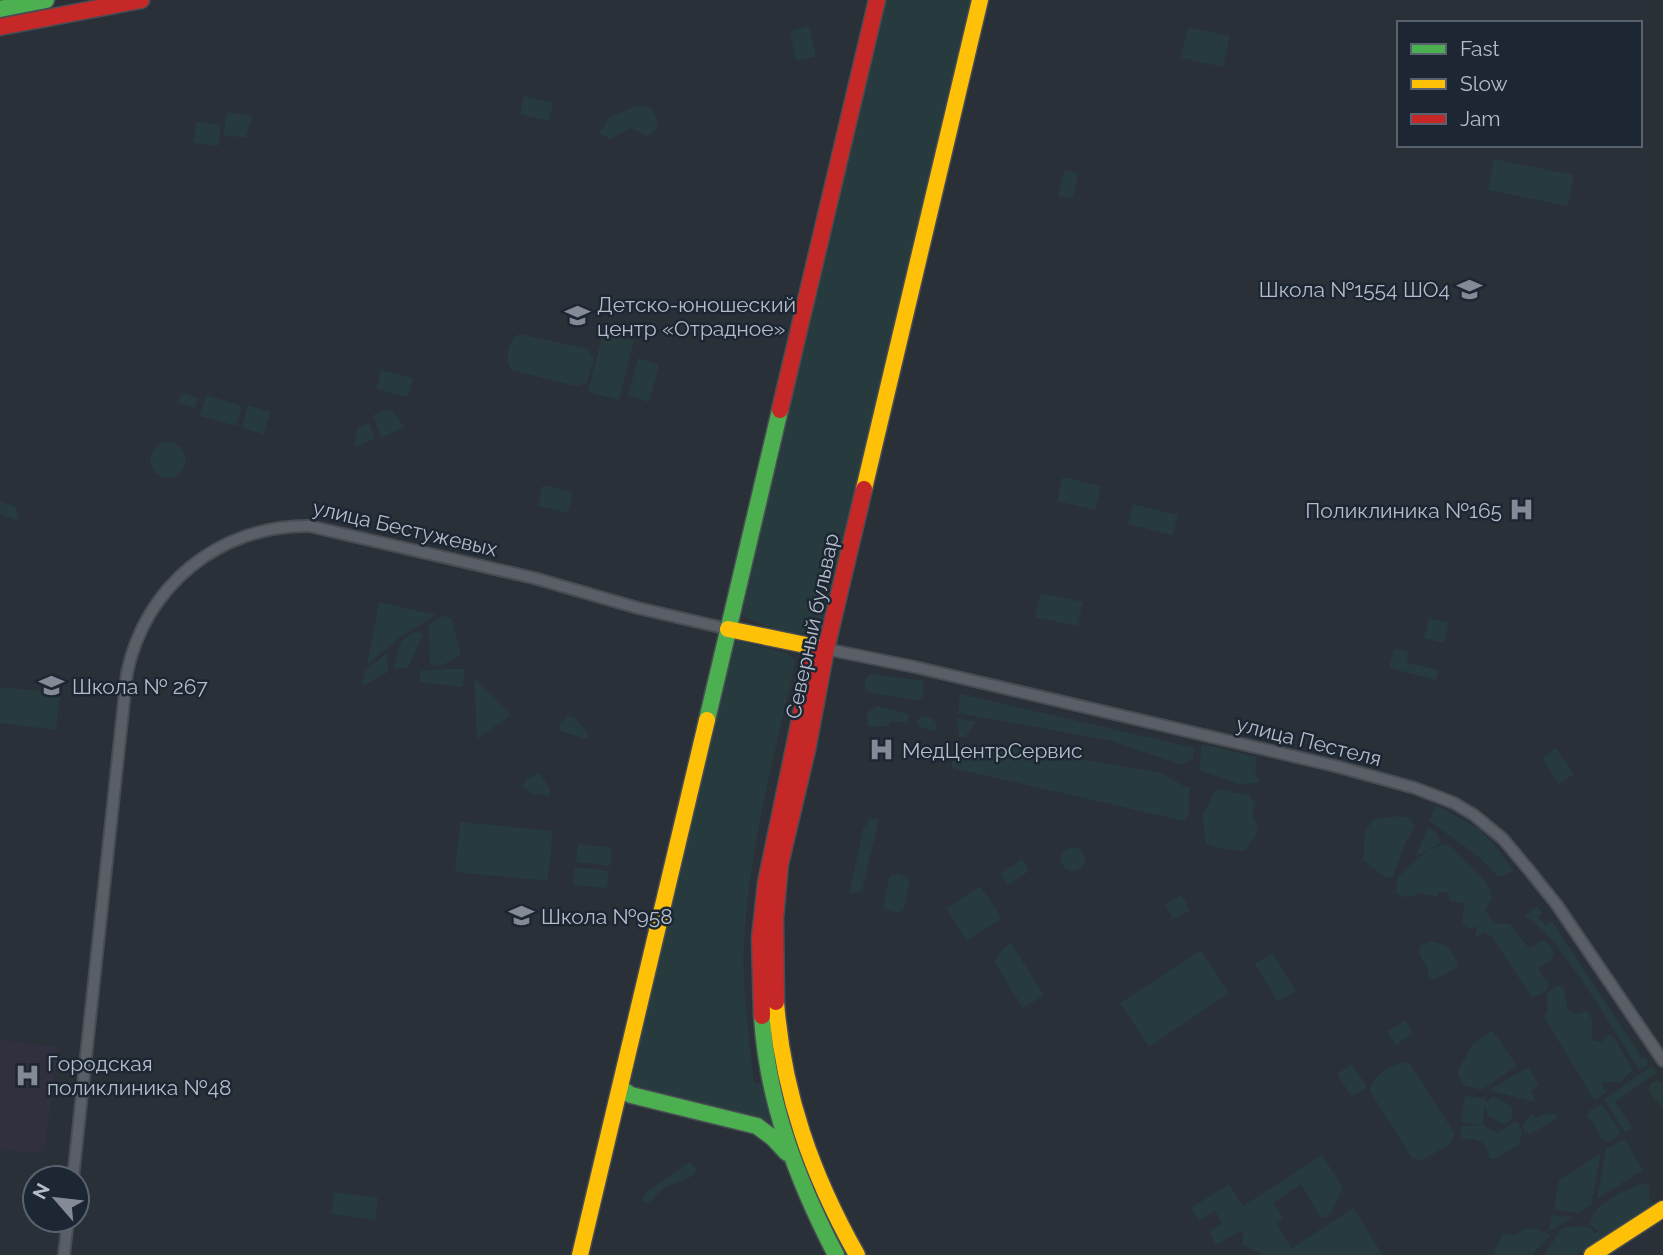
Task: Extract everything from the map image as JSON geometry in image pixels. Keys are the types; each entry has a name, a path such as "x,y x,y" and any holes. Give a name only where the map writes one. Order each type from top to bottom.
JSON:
{"main road":[{"path":"0,9 46,0"},
{"path":"0,27 141,0"},
{"path":"580,1255 877,0"},
{"name":"Северный бульвар","path":"836,1255 790,1156 769,1072 762,1009 760,939 767,870 981,0"},
{"name":"улица Бестужевых","path":"728,629 821,648"},
{"name":"Северный бульвар","path":"821,648 807,752 778,877 774,949 777,1011 786,1082 801,1137 820,1188 858,1255"},
{"path":"620,1088 631,1096 757,1126 790,1156"},
{"path":"1592,1255 1663,1209"}],"street":[{"name":"улица Бестужевых","path":"74,1164 127,673 134,645 151,609 187,568 210,553 243,538 285,526 309,526 534,578 638,608 728,629"},
{"name":"улица Пестеля","path":"821,648 915,667 1343,768 1424,791 1454,803 1503,839 1529,870 1557,905 1663,1061"},
{"path":"64,1255 66,1234"}],"shaded area":[{"name":"Городская поликлиника №48","path":"0,1039 58,1047 44,1154 0,1149"}],"green space":[{"path":"883,0 972,0 824,625 807,633 796,633 760,624 742,615 824,243"},
{"path":"809,26 816,56 796,61 790,31"},
{"path":"1188,27 1230,36 1223,67 1181,58"},
{"path":"524,96 553,103 549,121 520,114"},
{"path":"637,105 651,108 657,120 655,131 646,136 631,128 611,139 599,134 609,118"},
{"path":"227,112 252,116 246,138 223,135"},
{"path":"196,121 221,125 218,146 193,143"},
{"path":"1494,159 1574,175 1568,206 1488,190"},
{"path":"1064,170 1078,173 1073,199 1058,196"},
{"path":"603,333 634,340 619,400 588,392"},
{"path":"519,334 588,349 594,359 587,383 575,386 511,370 508,351"},
{"path":"638,358 659,364 649,402 628,396"},
{"path":"381,370 413,378 408,397 376,389"},
{"path":"181,393 198,398 195,408 178,403"},
{"path":"206,395 242,406 236,426 200,416"},
{"path":"248,405 270,412 264,434 242,428"},
{"path":"390,409 405,427 381,438 373,415"},
{"path":"369,423 375,439 354,447 358,427"},
{"path":"168,442 181,447 186,460 181,473 168,478 155,473 150,460 155,447"},
{"path":"1063,477 1101,486 1095,510 1057,501"},
{"path":"543,485 573,492 568,513 538,506"},
{"path":"0,501 16,507 19,521 0,514"},
{"path":"1133,504 1178,515 1173,535 1128,524"},
{"path":"1041,593 1083,602 1077,626 1035,617"},
{"path":"379,602 436,615 398,639 367,665"},
{"path":"445,615 452,619 461,655 443,665 430,665 429,624"},
{"path":"1429,618 1449,623 1444,643 1424,638"},
{"path":"416,631 423,635 408,667 394,669 401,641"},
{"path":"737,641 786,653 794,659 795,664 757,838 744,944 745,996 754,1083 767,1082 776,1126 635,1090 629,1080 731,643"},
{"path":"1394,648 1409,652 1406,662 1438,670 1436,680 1389,668"},
{"path":"387,653 388,672 361,687 365,671"},
{"path":"465,669 463,687 420,682 420,671"},
{"path":"872,674 923,681 923,696 918,701 869,692 865,688 865,681"},
{"path":"474,678 511,715 477,739"},
{"path":"0,687 60,693 56,730 0,723"},
{"path":"960,694 1195,748 1193,759 1182,765 1112,741 958,713"},
{"path":"876,706 906,713 909,716 907,723 891,721 888,726 868,727 866,714"},
{"path":"568,716 574,717 588,733 588,739 559,731 559,726"},
{"path":"921,716 933,719 937,724 936,729 933,731 919,727 916,722"},
{"path":"957,718 976,722 965,737 959,737"},
{"path":"963,744 1001,752 1007,747 1162,773 1190,788 1189,814 1184,821 952,768 954,754"},
{"path":"1202,744 1257,757 1255,770 1260,782 1243,785 1199,770"},
{"path":"1556,748 1574,774 1559,784 1542,758"},
{"path":"539,772 550,789 549,796 531,793 522,786"},
{"path":"1216,789 1249,795 1256,804 1253,815 1258,825 1255,837 1244,851 1222,849 1206,843 1202,817"},
{"path":"1436,805 1481,830 1515,871 1498,877 1478,856 1429,821"},
{"path":"1397,816 1409,818 1415,826 1403,848 1393,877 1385,877 1363,860 1365,831 1373,820"},
{"path":"870,818 879,819 862,891 849,894 863,829"},
{"path":"460,822 553,831 548,881 455,872"},
{"path":"1428,827 1435,831 1441,843 1427,850 1447,844 1489,887 1492,899 1485,909 1493,923 1510,924 1528,947 1546,941 1554,952 1551,960 1539,968 1550,984 1545,992 1532,998 1492,937 1484,932 1475,938 1477,926 1470,929 1462,925 1464,903 1450,901 1448,893 1439,892 1437,897 1418,893 1416,896 1402,897 1396,893 1398,877 1427,851 1416,856"},
{"path":"578,844 612,848 610,866 576,862"},
{"path":"1073,847 1084,854 1085,859 1078,870 1073,871 1062,864 1061,859 1068,848"},
{"path":"1022,859 1029,871 1008,885 1000,874"},
{"path":"575,867 609,871 607,888 573,885"},
{"path":"896,874 907,877 910,881 904,908 899,913 886,910 883,906 889,879"},
{"path":"980,886 1002,918 967,941 946,909"},
{"path":"1182,895 1190,911 1173,919 1165,904"},
{"path":"1537,906 1543,913 1538,917 1546,925 1552,921 1642,1058 1645,1057 1649,1064 1639,1070 1568,961 1552,940 1524,916"},
{"path":"1431,941 1447,946 1458,963 1456,968 1434,980 1429,977 1419,953 1421,945"},
{"path":"1011,943 1044,995 1023,1008 994,962"},
{"path":"1201,950 1229,993 1149,1047 1120,1003"},
{"path":"1273,953 1296,991 1278,1002 1255,964"},
{"path":"1558,985 1564,988 1568,1011 1576,1014 1587,1011 1589,1014 1594,1041 1601,1042 1608,1035 1614,1037 1633,1070 1620,1082 1603,1082 1602,1086 1607,1092 1594,1100 1544,1017 1548,1010 1546,993"},
{"path":"1405,1020 1413,1033 1396,1045 1387,1032"},
{"path":"1492,1030 1517,1066 1481,1090 1463,1085 1457,1072 1473,1044"},
{"path":"1403,1062 1410,1064 1455,1134 1449,1145 1420,1161 1411,1157 1370,1091 1377,1076"},
{"path":"1352,1064 1367,1087 1352,1097 1337,1074"},
{"path":"1652,1066 1657,1073 1615,1102 1633,1128 1625,1133 1604,1099"},
{"path":"1528,1067 1539,1086 1531,1091 1536,1102 1489,1090"},
{"path":"1657,1080 1663,1084 1663,1109 1649,1091 1650,1084"},
{"path":"1465,1096 1486,1099 1486,1103 1493,1096 1512,1106 1512,1118 1502,1124 1488,1116 1485,1106 1483,1125 1497,1133 1515,1122 1519,1124 1522,1133 1519,1145 1494,1159 1489,1158 1482,1142 1461,1138 1461,1126 1481,1125 1461,1122"},
{"path":"1601,1104 1620,1131 1619,1135 1608,1142 1601,1139 1595,1125 1587,1116 1589,1111"},
{"path":"1550,1113 1556,1115 1557,1119 1530,1134 1524,1130 1522,1125 1532,1114 1534,1118"},
{"path":"1624,1139 1643,1170 1597,1199 1606,1149"},
{"path":"1601,1153 1591,1205 1577,1213 1554,1209 1559,1180"},
{"path":"1322,1155 1343,1187 1332,1211 1325,1218 1320,1217 1301,1184 1273,1203 1283,1218 1276,1223 1292,1248 1353,1208 1383,1255 1261,1255 1242,1244 1244,1232 1241,1231 1216,1245 1209,1232 1222,1223 1215,1211 1199,1221 1191,1208 1229,1184 1243,1206"},
{"path":"689,1162 697,1170 694,1174 666,1187 651,1200 643,1203 643,1195"},
{"path":"1645,1183 1649,1187 1649,1198 1655,1205 1577,1255 1544,1255 1562,1228 1583,1226 1591,1228 1594,1233 1599,1231 1590,1225 1591,1218 1602,1204"},
{"path":"334,1192 378,1198 375,1220 331,1214"},
{"path":"1552,1215 1573,1217 1548,1232"},
{"path":"1532,1228 1551,1235 1532,1255 1493,1255 1502,1234 1516,1235 1523,1229"}],"traffic: fast":[{"path":"0,9 46,0"},
{"path":"707,720 780,410"},
{"path":"762,1016 770,1079 786,1139 809,1198 836,1255"},
{"path":"620,1088 631,1095 757,1126 787,1153"}],"traffic: slow":[{"path":"864,489 980,0"},
{"path":"728,629 825,649"},
{"path":"580,1255 707,720"},
{"path":"776,1002 785,1069 802,1133 826,1195 857,1255"},
{"path":"1592,1255 1663,1209"}],"traffic: jam":[{"path":"0,27 141,0"},
{"path":"780,410 877,0"},
{"path":"776,1002 775,918 780,864 807,750 826,649 864,489"},
{"path":"762,1016 760,938 766,883 815,647"}],"place":[{"name":"Школа №1554 ШО4","path":"1470,289"},
{"name":"Детско-юношеский центр «Отрадное»","path":"577,316"},
{"name":"Поликлиника №165","path":"1522,510"},
{"name":"Школа № 267","path":"52,686"},
{"name":"МедЦентрСервис","path":"882,750"},
{"name":"Школа №958","path":"521,916"},
{"name":"Городская поликлиника №48","path":"27,1075"}]}
